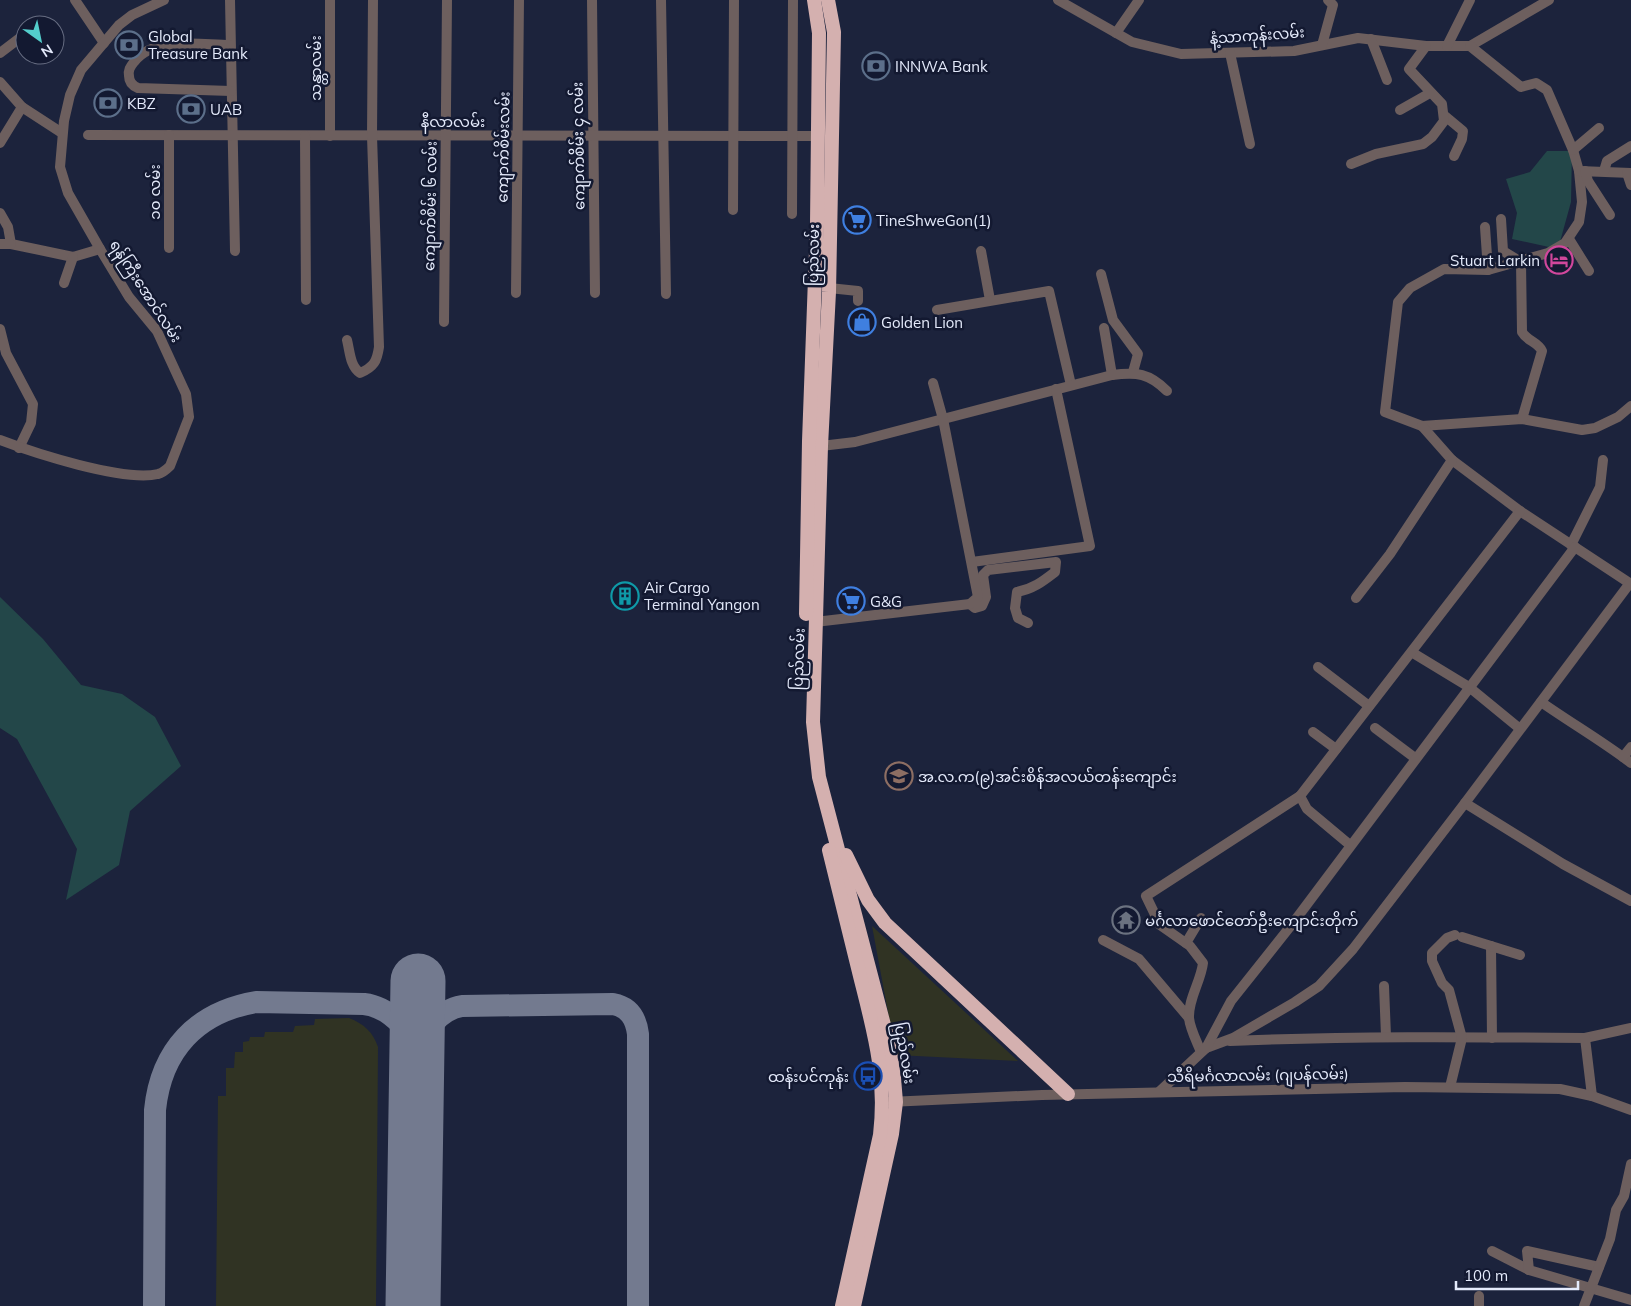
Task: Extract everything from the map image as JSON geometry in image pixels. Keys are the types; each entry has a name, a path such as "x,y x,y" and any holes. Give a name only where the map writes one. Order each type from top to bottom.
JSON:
{"highway":[{"name":"ပြည်လမ်း","path":"814,0 819,33 818,136 809,441 804,722 811,778 889,1102 880,1134 842,1306"},
{"name":"ပြည်လမ်း","path":"828,0 834,32 829,288 820,446 815,622 814,746 818,777 889,1044 889,1102 892,1134 854,1306"},
{"path":"832,828 868,900 885,923 1068,1094"}],"street":[{"path":"76,0 104,43"},
{"name":"ရန်ကြီးအောင်လမ်း","path":"0,440 19,448 68,462 126,474 158,474 170,466 189,417 186,394 157,331 129,297 100,249 63,180 60,167 62,133 70,95 81,70 119,25 132,15 164,0"},
{"path":"230,0 235,251"},
{"name":"သန္တာလမ်း","path":"330,0 330,136"},
{"path":"347,340 352,364 357,371 360,373 370,368 377,360 379,347 372,136 373,0"},
{"name":"ကျောက်စိမ်း ၆ လမ်း","path":"444,322 447,0"},
{"name":"ကျောက်စိမ်းလမ်း","path":"516,293 519,0"},
{"name":"ကျောက်စိမ်း ၄ လမ်း","path":"592,0 595,292"},
{"path":"661,0 666,294"},
{"path":"733,210 734,0"},
{"path":"792,214 793,0"},
{"name":"နံ့သာကုန်းလမ်း","path":"1058,0 1132,42 1181,54 1294,51 1358,38 1426,46 1470,46"},
{"path":"1116,33 1139,0"},
{"path":"1322,45 1333,5 1328,0"},
{"path":"1447,46 1470,0"},
{"path":"1549,0 1470,46 1512,82 1521,87 1536,83 1547,90 1582,171 1610,216"},
{"path":"1371,39 1387,80"},
{"path":"0,53 15,42"},
{"path":"230,45 153,46 138,57 128,73 131,82 138,88 231,92"},
{"path":"1426,46 1409,69 1442,104 1445,116 1463,131 1462,139 1454,156"},
{"path":"1230,53 1250,144"},
{"path":"0,82 22,107 62,133"},
{"path":"1400,110 1430,92"},
{"path":"0,143 22,107"},
{"path":"1351,164 1376,154 1423,144 1432,137 1445,116"},
{"path":"1573,150 1599,128"},
{"name":"နီလာလမ်း","path":"88,135 818,136"},
{"name":"၁၀ လမ်း","path":"169,135 169,248"},
{"path":"305,136 306,300"},
{"path":"1604,172 1607,161 1631,146"},
{"path":"1582,171 1629,173 1631,185"},
{"path":"1582,171 1582,202 1579,222 1569,239 1558,249 1520,262 1488,270 1444,269 1410,288 1398,302 1385,412 1422,426 1522,419 1582,430 1595,428 1618,417 1631,406"},
{"path":"0,213 8,227 5,244 73,257 100,249"},
{"path":"1501,219 1503,251 1520,262"},
{"path":"1485,227 1488,270"},
{"path":"1569,239 1590,271"},
{"path":"981,251 990,300"},
{"path":"64,282 73,257"},
{"path":"1520,262 1522,332 1525,338 1540,346 1542,351 1522,419"},
{"path":"1102,274 1113,320 1138,354 1133,372"},
{"path":"829,288 858,291 858,301"},
{"path":"937,310 1049,291 1071,385"},
{"path":"1104,328 1112,375"},
{"path":"0,329 6,353 33,404 31,423 19,448"},
{"path":"820,446 855,442 1112,375 1133,372 1155,379 1167,391"},
{"path":"815,622 970,604 978,597 943,419 932,383"},
{"path":"972,562 1090,546 1056,390"},
{"path":"1203,1050 1224,1042 1263,1021 1319,986 1353,949 1630,583 1520,512 1452,460 1422,426"},
{"path":"1356,598 1390,554 1452,460"},
{"path":"1160,1092 1203,1050 1231,1001 1293,923 1573,546 1600,487 1602,460"},
{"path":"1189,1018 1192,1001 1202,974 1203,963 1186,943 1160,925 1146,896 1300,796 1520,512"},
{"path":"970,604 975,608 982,606 986,597 983,575 988,570 1056,562 1055,572 1040,584 1033,589 1017,592 1016,608 1018,618 1028,623"},
{"path":"1413,652 1468,687 1519,728"},
{"path":"1318,667 1369,706"},
{"path":"1541,702 1595,740 1607,744 1627,760 1631,747"},
{"path":"1375,728 1415,758"},
{"path":"1313,732 1336,749"},
{"path":"1300,796 1307,809 1350,845"},
{"path":"1465,803 1563,864 1631,900"},
{"path":"1186,943 1201,918"},
{"path":"1450,1087 1462,1038 1449,990 1442,983 1432,961 1432,953 1447,938 1458,936 1520,955"},
{"path":"1103,940 1139,958 1189,1018 1203,1050"},
{"path":"1491,946 1492,1038"},
{"path":"1384,986 1386,1036"},
{"path":"1224,1042 1386,1036 1585,1038 1631,1028"},
{"path":"1585,1038 1592,1096"},
{"name":"သီရိမင်္ဂလာလမ်း (ဂျပန်လမ်း)","path":"889,1102 1068,1094 1450,1087 1560,1089 1592,1096 1631,1110"},
{"path":"1584,1306 1610,1239 1616,1210 1624,1196 1631,1164"},
{"path":"1492,1251 1529,1270 1631,1300"},
{"path":"1529,1270 1527,1251 1599,1267"}],"shaded area":[{"path":"1547,151 1572,151 1571,202 1558,249 1512,239 1517,213 1506,179 1530,172"},
{"path":"0,597 43,639 81,685 122,694 155,717 181,766 130,811 119,865 66,900 77,849 17,739 0,728"},
{"path":"872,926 1018,1061 896,1055"},
{"path":"349,1018 367,1029 378,1047 376,1306 216,1306 218,1096 226,1096 226,1068 234,1068 235,1052 243,1052 243,1042 249,1041 250,1037 264,1037 265,1032 293,1032 295,1026 314,1025 315,1019"}],"taxiway":[{"path":"154,1306 155,1110 165,1069 174,1052 186,1037 216,1015 235,1007 256,1002 364,1004 382,1010 397,1020 409,1035 417,1051"},
{"path":"417,1051 424,1036 434,1022 446,1012 462,1006 613,1004 619,1005 631,1014 636,1023 638,1034 638,1306"}],"runway":[{"path":"413,1306 418,981"}],"place":[{"name":"Global Treasure Bank","path":"129,45"},
{"name":"INNWA Bank","path":"876,66"},
{"name":"KBZ","path":"108,103"},
{"name":"UAB","path":"191,109"},
{"name":"TineShweGon(1)","path":"857,220"},
{"name":"Stuart Larkin","path":"1559,260"},
{"name":"Golden Lion","path":"862,322"},
{"name":"Air Cargo Terminal Yangon","path":"625,596"},
{"name":"G&G","path":"851,601"},
{"name":"အ.လ.က(၉)အင်းစိန်အလယ်တန်းကျောင်း","path":"899,776"},
{"name":"မင်္ဂလာဖောင်တော်ဦးကျောင်းတိုက်","path":"1126,920"},
{"name":"ထန်းပင်ကုန်း","path":"868,1076"}]}
